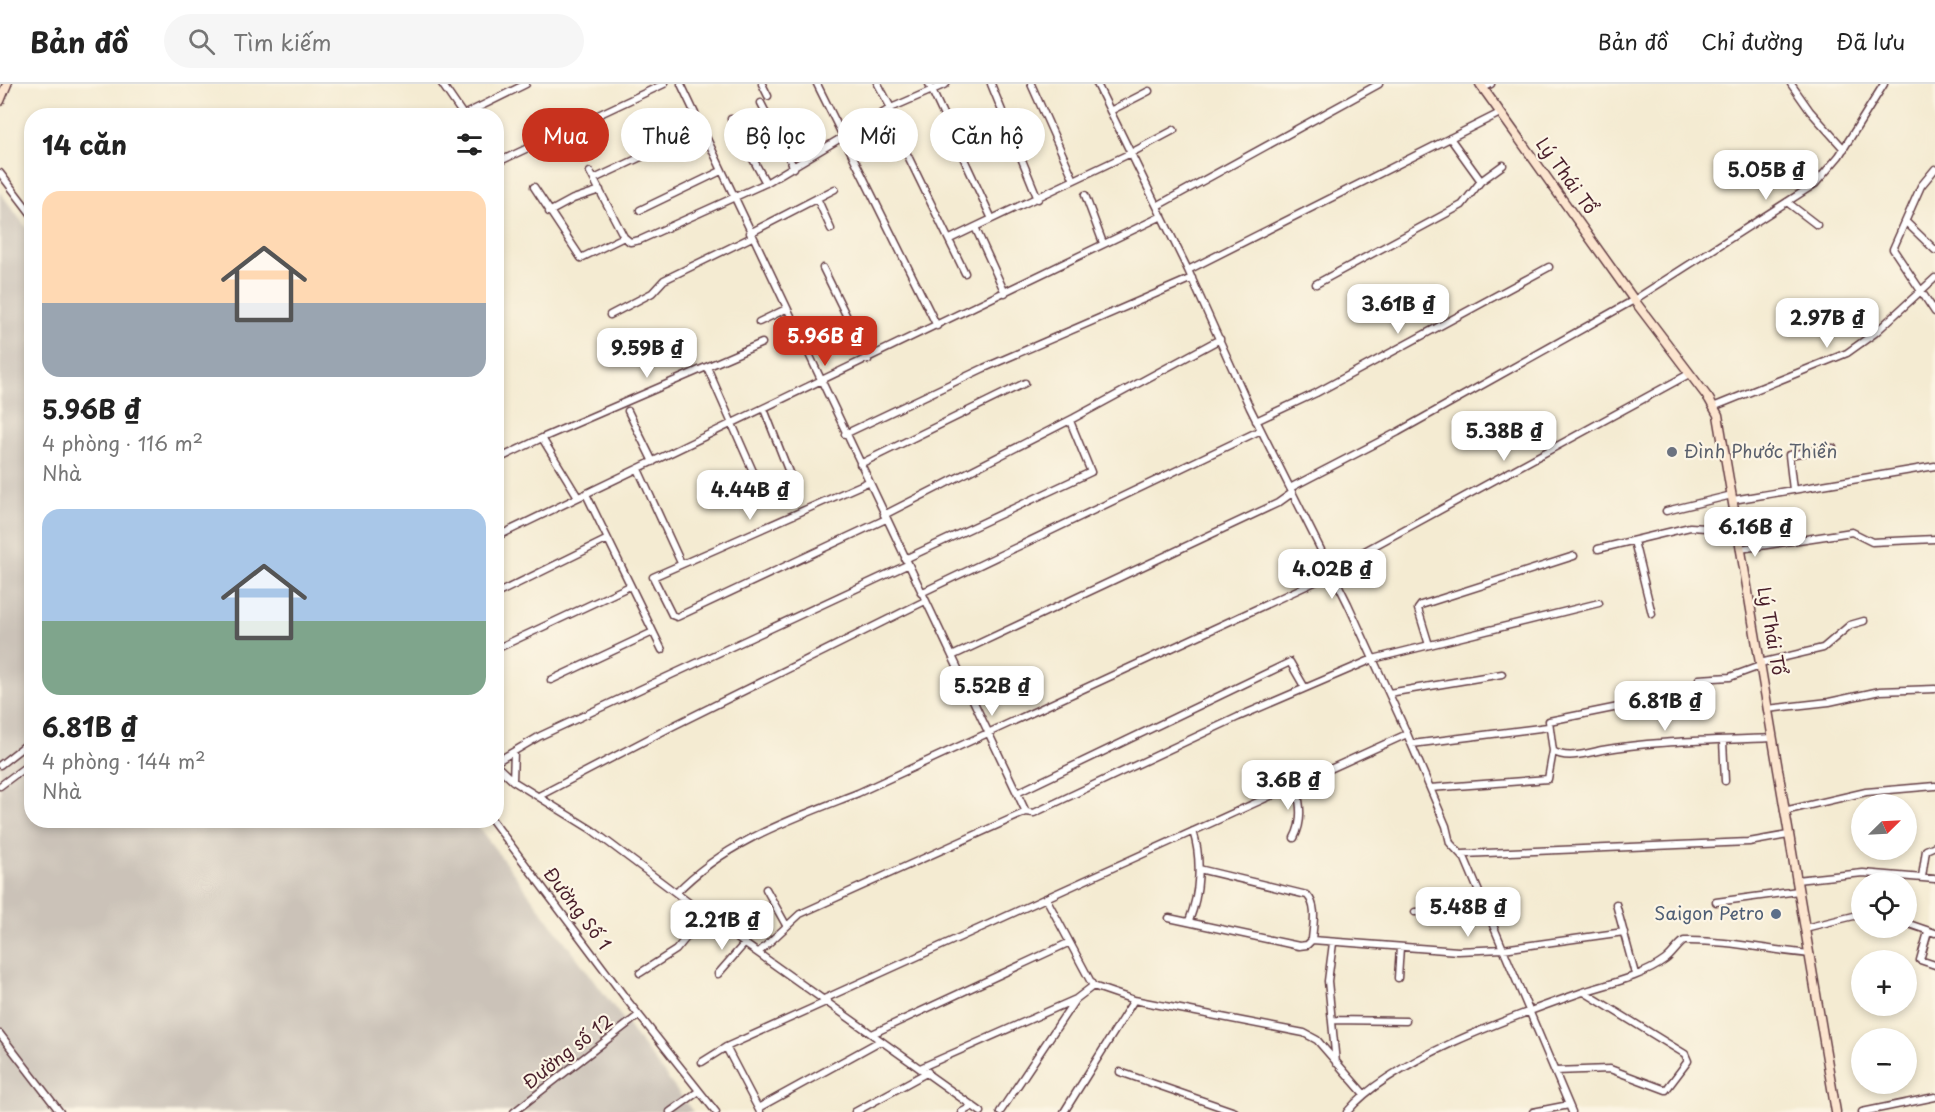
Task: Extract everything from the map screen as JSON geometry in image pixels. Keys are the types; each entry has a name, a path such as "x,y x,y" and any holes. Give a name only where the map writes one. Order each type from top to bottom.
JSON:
{"main road":[{"path":"0,84 0,99"},
{"path":"0,99 7,84"},
{"name":"Lý Thái Tổ","path":"1485,85 1500,113 1713,407 1724,438 1740,549 1836,1112"}],"street":[{"path":"442,84 458,108"},
{"path":"477,108 526,84"},
{"path":"504,159 664,84"},
{"path":"681,84 692,108"},
{"path":"762,84 768,96"},
{"path":"817,84 838,128"},
{"path":"878,84 888,108"},
{"path":"893,108 930,87 946,84"},
{"path":"991,84 1038,199"},
{"path":"1031,84 1074,180"},
{"path":"1097,84 1192,278 1256,421 1389,693 1430,788 1450,843 1456,851 1463,854 1749,842 1788,835"},
{"path":"1158,206 1379,84"},
{"path":"1791,84 1810,111 1844,149"},
{"path":"952,656 1278,503 1291,490 1634,300 1815,184 1844,149 1881,85"},
{"path":"930,87 992,219"},
{"path":"1110,111 1149,91"},
{"path":"761,103 794,168"},
{"path":"1188,270 1500,113"},
{"path":"950,239 1038,199 1174,130"},
{"path":"1449,138 1480,181"},
{"path":"590,172 624,237 630,242 640,240 766,183 794,168 838,139"},
{"path":"712,152 1026,812"},
{"path":"594,179 630,162"},
{"path":"755,162 766,183"},
{"path":"855,162 937,326"},
{"path":"910,162 965,273"},
{"path":"1316,284 1462,205 1480,181 1503,165"},
{"path":"1935,169 1922,186 1893,249 1935,312"},
{"path":"640,210 721,171"},
{"path":"0,173 24,204"},
{"path":"534,187 581,258 624,237"},
{"path":"610,315 652,293 664,280 835,189"},
{"path":"549,212 573,199 600,190"},
{"path":"1085,195 1103,243"},
{"path":"817,198 831,229"},
{"path":"1787,202 1817,225"},
{"path":"504,533 868,360 1162,216"},
{"path":"1905,222 1935,250"},
{"path":"975,227 1005,293"},
{"path":"1256,421 1316,393 1550,267"},
{"path":"823,268 868,360"},
{"path":"845,434 984,368 1192,278"},
{"path":"1713,407 1847,352 1875,333 1935,278"},
{"path":"759,322 786,309"},
{"path":"868,482 681,563 653,578 676,617 885,517 1070,421 1220,339"},
{"path":"504,456 762,343"},
{"path":"707,367 759,485"},
{"path":"676,893 703,866 734,846 867,789 1331,572 1689,375"},
{"path":"860,464 1025,382"},
{"path":"764,409 790,475"},
{"path":"628,411 653,462"},
{"path":"504,758 540,736 1090,472 1091,467 1070,421"},
{"path":"921,593 1261,430"},
{"path":"542,438 578,497"},
{"path":"1793,490 1789,455 1833,447"},
{"path":"1666,511 1732,497 1793,490 1935,466"},
{"path":"638,469 681,563"},
{"path":"586,494 662,650"},
{"path":"1598,549 1690,527 1706,528 1736,524"},
{"path":"1740,549 1852,532 1872,542 1935,539"},
{"path":"504,590 608,539"},
{"path":"1635,541 1652,614"},
{"path":"1429,645 1420,621 1421,605 1574,556"},
{"path":"504,645 630,586"},
{"path":"539,796 672,726 925,601"},
{"path":"759,952 786,925 810,909 1026,812 1034,813 1238,717 1373,659 1599,603"},
{"path":"1699,679 1730,677 1760,664 1823,648 1850,625 1864,621"},
{"path":"551,680 653,632"},
{"path":"1017,793 1290,662 1305,688"},
{"path":"1389,693 1503,674"},
{"path":"1767,709 1829,702 1880,691 1935,689"},
{"path":"1430,788 1543,780 1550,774 1553,751 1549,721 1557,717 1638,703"},
{"path":"1412,744 1548,727"},
{"path":"702,1062 726,1047 826,1000 1193,831 1296,787 1407,734"},
{"path":"1553,751 1558,755 1575,755 1631,745 1772,738"},
{"path":"1724,741 1725,781"},
{"path":"0,765 24,746"},
{"path":"513,781 514,751"},
{"path":"0,786 24,768"},
{"path":"504,771 513,781 592,830 705,915 981,1112"},
{"path":"1784,811 1866,792 1935,786"},
{"path":"1294,838 1298,830 1300,809 1296,787"},
{"name":"Đường Số 1","path":"498,828 639,1016 716,1112"},
{"path":"1189,921 1199,870 1199,856 1193,831"},
{"path":"1922,877 1926,850 1935,846"},
{"path":"1463,854 1572,1112"},
{"path":"1169,918 1299,946 1307,945 1312,940 1314,908 1312,901 1306,895 1199,870"},
{"path":"1796,880 1863,873 1935,879"},
{"path":"766,889 786,925"},
{"path":"1716,902 1798,891"},
{"path":"1046,898 1093,986 1134,1000 1304,1034 1317,1040 1364,1094"},
{"path":"1616,904 1635,974"},
{"path":"1414,912 1486,909"},
{"path":"639,973 676,950 705,915"},
{"path":"1805,928 1851,917"},
{"path":"1917,927 1931,933 1920,960 1935,965"},
{"path":"1312,940 1458,951 1503,949 1623,932"},
{"path":"1347,1112 1364,1094 1393,1074 1426,1057 1530,1011 1635,974 1666,959 1684,940 1721,940 1761,950 1810,954"},
{"path":"718,974 745,943"},
{"path":"872,1034 1068,943"},
{"path":"1333,943 1328,981 1336,1063"},
{"path":"1398,978 1400,947"},
{"path":"920,1068 1076,999 1093,986"},
{"path":"1555,1071 1610,1069 1666,1090 1688,1061 1685,1054 1584,992"},
{"path":"1000,1112 1076,999"},
{"path":"1064,1112 1134,1000"},
{"name":"Đường số 12","path":"514,1112 639,1016"},
{"path":"1333,1020 1406,1021"},
{"path":"0,1034 60,1112"},
{"path":"726,1047 759,1110 880,1041"},
{"path":"855,1112 928,1072"},
{"path":"1120,1072 1235,1112"},
{"path":"670,1112 699,1091"},
{"path":"1862,1112 1935,1097"},
{"path":"1533,1112 1569,1104"},
{"path":"962,1112 973,1106"}],"shaded area":[{"path":"0,192 24,225 24,828 479,828 693,1112 0,1112"}],"place":[{"name":"Đình Phước Thiền","path":"1672,452"},
{"name":"Saigon Petro","path":"1776,914"}]}
